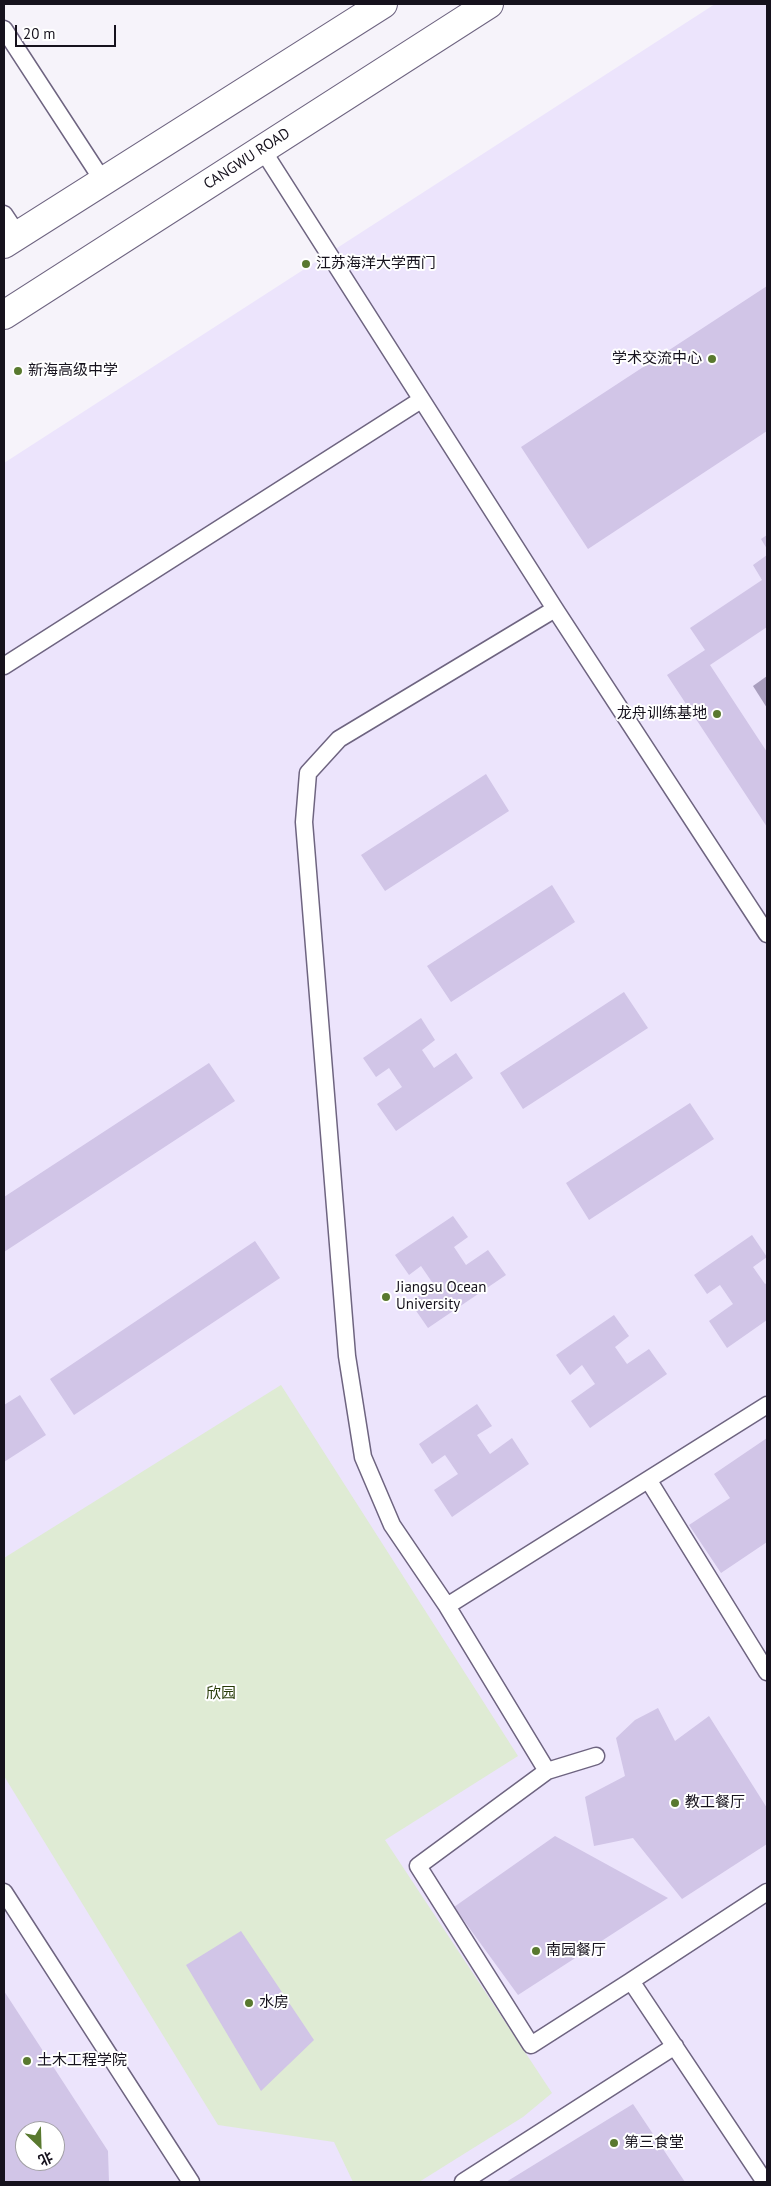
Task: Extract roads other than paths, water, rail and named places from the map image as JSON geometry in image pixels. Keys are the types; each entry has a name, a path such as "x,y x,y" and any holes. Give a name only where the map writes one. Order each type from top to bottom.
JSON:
{"main road":[{"path":"8,231 103,181 383,4"},
{"name":"CANGWU ROAD","path":"4,315 490,4"}],"lane":[{"path":"4,29 103,181"},
{"path":"262,149 421,400 767,934"},
{"path":"4,666 421,400"},
{"path":"547,1772 447,1606 392,1524 363,1457 346,1356 304,822 308,773 339,739 555,608"},
{"path":"447,1606 649,1481 767,1405"},
{"path":"649,1481 767,1672"},
{"path":"596,1756 547,1772 418,1866 530,2046 767,1892"},
{"path":"4,1892 191,2182"},
{"path":"631,1981 765,2182"},
{"path":"463,2182 675,2046"}],"place":[{"name":"江苏海洋大学西门","path":"306,264"},
{"name":"学术交流中心","path":"712,359"},
{"name":"新海高级中学","path":"18,371"},
{"name":"龙舟训练基地","path":"717,714"},
{"name":"Jiangsu Ocean University","path":"386,1297"},
{"name":"教工餐厅","path":"675,1803"},
{"name":"南园餐厅","path":"536,1951"},
{"name":"水房","path":"249,2003"},
{"name":"土木工程学院","path":"27,2061"},
{"name":"第三食堂","path":"614,2143"}],"park label":[{"name":"欣园","path":"221,1694"}]}
